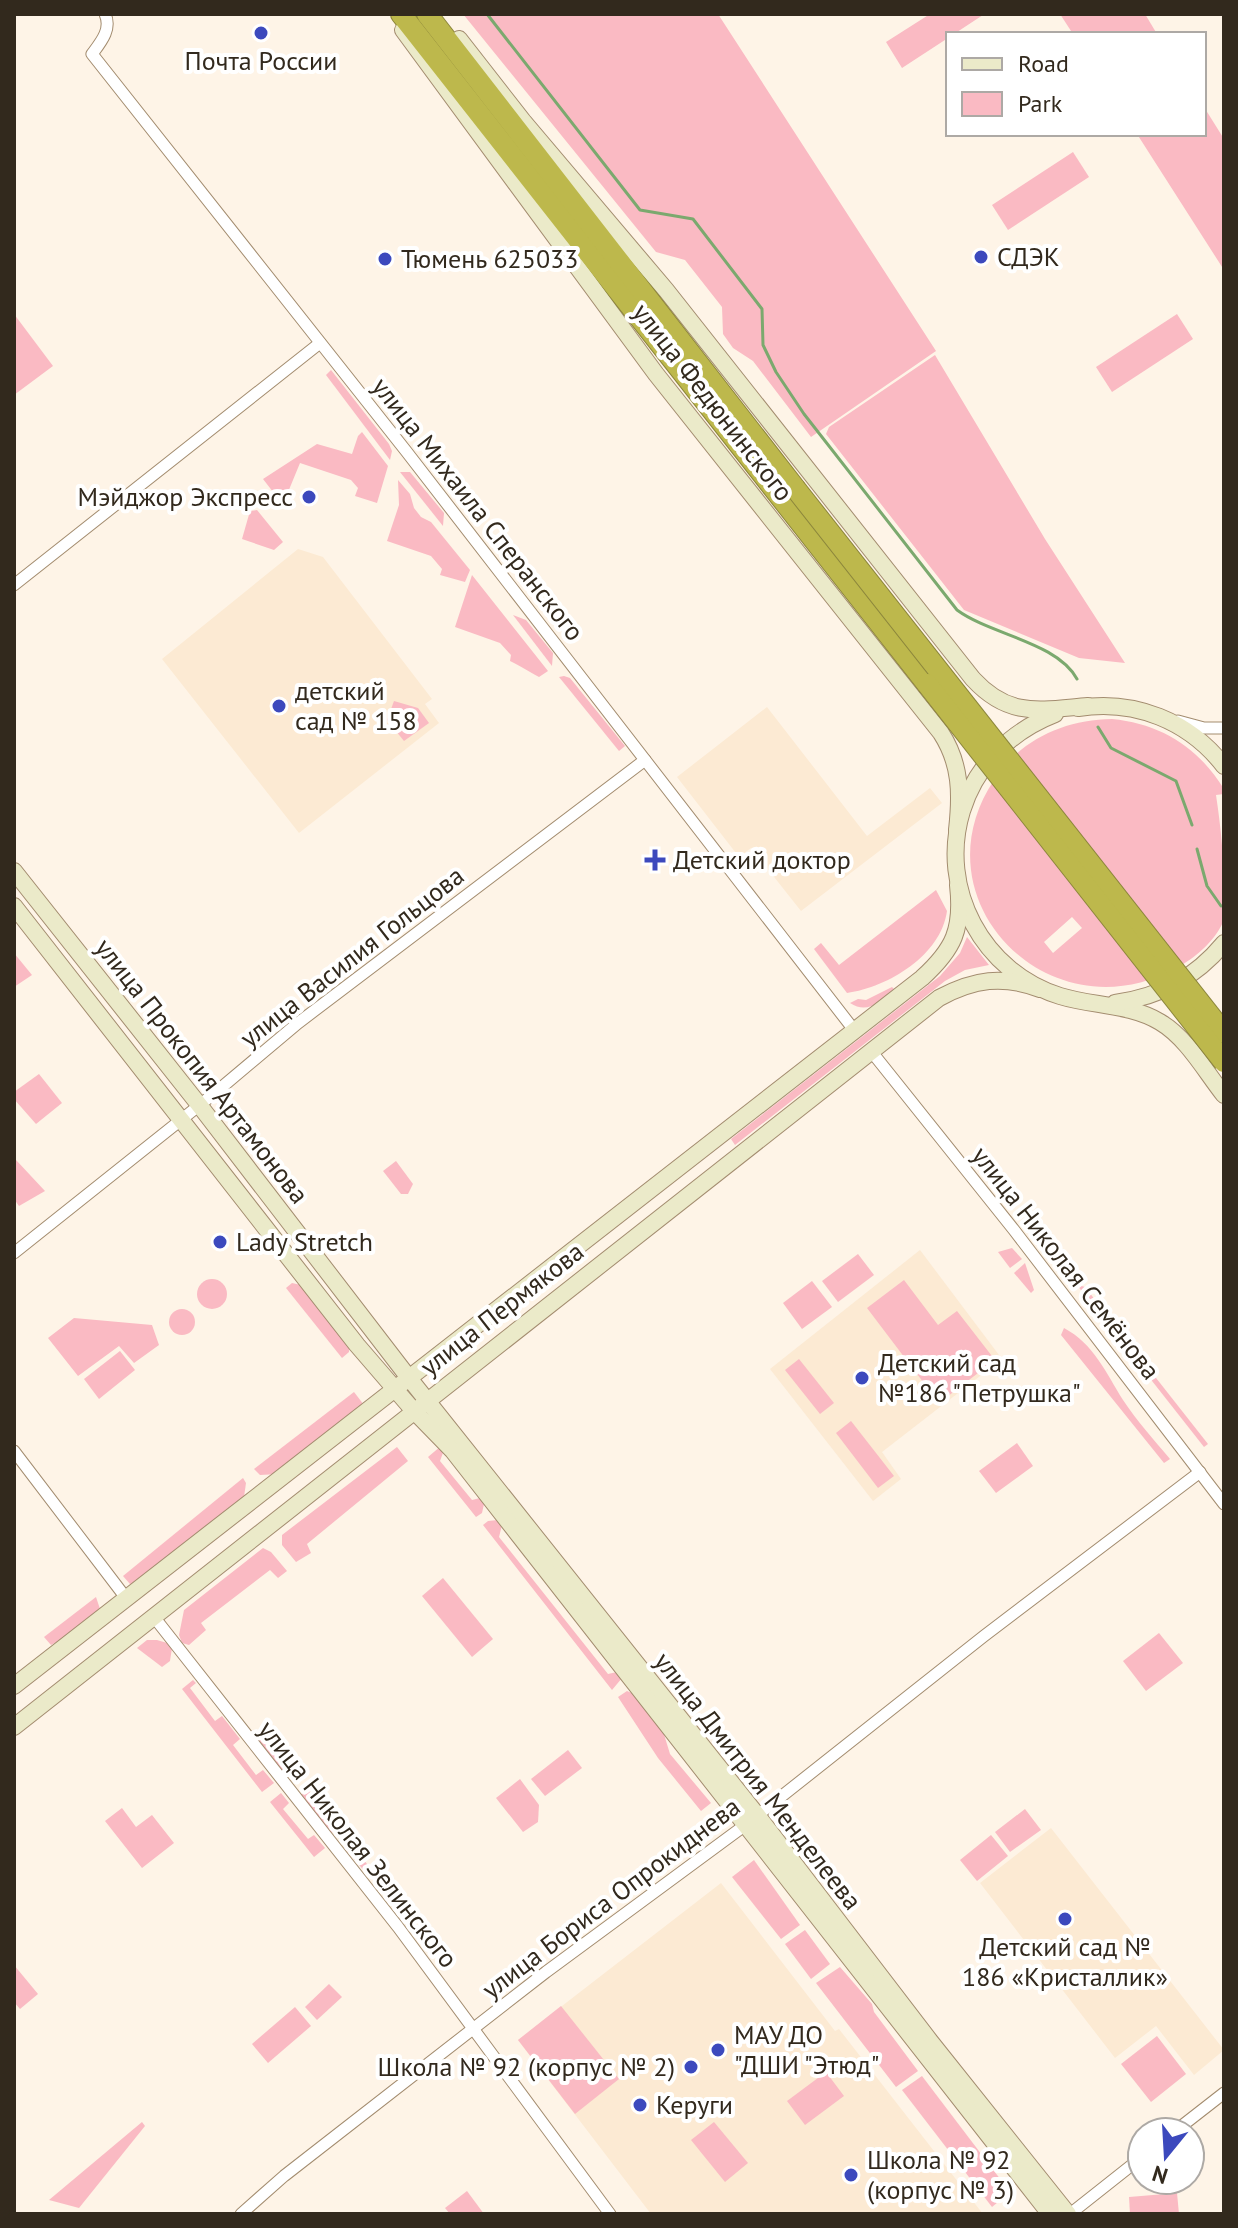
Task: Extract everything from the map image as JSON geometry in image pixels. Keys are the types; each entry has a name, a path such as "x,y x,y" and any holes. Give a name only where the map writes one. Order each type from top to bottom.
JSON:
{"highway":[{"name":"улица Федюнинского","path":"401,14 788,493"},
{"name":"улица Федюнинского","path":"427,14 788,493"},
{"path":"788,493 1224,1033"},
{"path":"788,493 1224,1062"}],"main road":[{"name":"улица Федюнинского","path":"393,14 418,53 656,374 941,733 952,752 959,776 957,830"},
{"name":"улица Федюнинского","path":"438,14 523,121 666,290 979,686 994,699 1024,710 1088,706"},
{"path":"957,830 973,783 1001,747 1037,721 1070,709 1123,707 1158,715 1189,732 1224,766"},
{"name":"улица Пермякова","path":"14,1686 922,978 943,957 959,925 955,858 957,830"},
{"name":"улица Прокопия Артамонова","path":"14,871 409,1378"},
{"path":"958,885 972,924 987,946 1017,975 1040,989"},
{"name":"улица Прокопия Артамонова","path":"14,906 357,1345 395,1389"},
{"path":"1090,1002 1130,1001 1170,988 1205,964 1224,943"},
{"name":"улица Пермякова","path":"14,1727 939,998 965,985 1000,979 1064,998 1090,1002"},
{"path":"1090,1002 1147,1016 1169,1028 1224,1095"},
{"name":"улица Дмитрия Менделеева","path":"409,1378 1050,2214"},
{"name":"улица Дмитрия Менделеева","path":"395,1389 453,1451 1069,2214"}],"street":[{"name":"улица Михаила Сперанского","path":"105,14 107,31 92,54 854,1030"},
{"path":"14,585 320,343"},
{"path":"1158,715 1204,728 1224,728"},
{"name":"улица Василия Гольцова","path":"14,1253 200,1106 298,1023 645,760"},
{"name":"улица Николая Семёнова","path":"871,1051 1014,1230 1224,1504"},
{"path":"14,1451 126,1598"},
{"name":"улица Бориса Опрокиднева","path":"241,2214 284,2176 546,1972 750,1821 984,1636 1200,1472"},
{"name":"улица Николая Зелинского","path":"154,1617 390,1917 610,2214"},
{"path":"1195,2116 1224,2093"},
{"path":"1069,2214 1126,2169"}],"shaded area":[{"path":"298,549 323,557 432,699 425,704 439,723 299,833 162,659"},
{"path":"767,707 867,836 930,788 942,803 801,911 751,848 739,857 677,777"},
{"path":"920,1250 1002,1359 882,1452 901,1479 873,1501 770,1369"},
{"name":"Детский сад № 186 «Кристаллик»","path":"1051,1828 1224,2050 1194,2075 1156,2026 1115,2058 980,1883"},
{"path":"721,1883 835,2031 839,2029 983,2214 651,2214 518,2040"}],"green space":[{"path":"463,14 718,14 936,351 811,437 753,361 733,348 723,334 722,307 685,260 656,252"},
{"path":"930,14 983,15 957,32 946,32 946,39 902,68 886,42"},
{"path":"1060,14 1145,14 1156,32 1072,32"},
{"path":"1206,110 1224,139 1224,270 1138,136 1206,136"},
{"path":"1073,152 1089,177 1008,230 992,205"},
{"path":"14,314 53,366 14,395"},
{"path":"1177,314 1193,339 1112,392 1096,367"},
{"path":"935,355 1045,539 1125,663 1079,658 964,610 826,434 829,427"},
{"path":"331,370 389,444 392,451 390,460 326,375"},
{"path":"362,432 388,466 377,503 355,496 358,488 351,480 300,463 286,497 292,506 287,510 263,479 317,444 352,454"},
{"path":"400,472 410,472 444,513 443,526"},
{"path":"398,480 410,494 414,508 421,517 431,522 470,570 465,582 440,575 442,569 431,556 387,541 399,505"},
{"path":"257,510 283,542 274,550 242,539 250,511"},
{"path":"472,575 548,671 539,677 510,661 511,655 500,643 455,627"},
{"path":"513,615 526,620 553,653 552,666"},
{"path":"559,677 570,678 625,746 619,751"},
{"path":"394,701 418,708 429,723 404,741 387,720"},
{"path":"1094,720 1130,722 1162,732 1202,761 1224,789 1224,794 1216,795 1221,831 1223,922 1209,943 1190,960 1129,985 1083,985 1042,971 1008,945 983,911 971,870 974,825 994,780 1005,766 1017,753 1045,734","holes":["1072,917 1082,928 1053,953 1044,942"]},
{"path":"936,890 947,911 943,927 924,955 880,984 847,993 814,949 821,943 839,965"},
{"path":"967,937 989,965 965,970 945,981 735,1145 731,1139 940,976 960,953"},
{"path":"14,953 32,975 14,987"},
{"path":"892,987 894,989 874,1005 862,1008 850,1003 858,999 866,1000"},
{"path":"39,1074 62,1103 36,1124 14,1099 14,1092"},
{"path":"16,1160 45,1191 19,1206 14,1199"},
{"path":"396,1161 413,1184 408,1194 401,1194 383,1171"},
{"path":"1012,1248 1022,1259 1010,1268 998,1252"},
{"path":"858,1254 874,1275 838,1302 822,1281"},
{"path":"1025,1263 1034,1290 1031,1293 1014,1273"},
{"path":"1070,1269 1078,1285 1085,1287 1143,1361 1139,1364 1066,1271"},
{"path":"212,1279 223,1283 227,1294 223,1305 212,1309 201,1305 197,1294 201,1283"},
{"path":"904,1280 938,1325 957,1311 995,1360 939,1403 867,1308"},
{"path":"812,1281 832,1307 802,1329 783,1303"},
{"path":"292,1283 301,1285 349,1346 349,1352 342,1358 286,1288"},
{"path":"182,1309 191,1313 195,1322 191,1331 182,1335 173,1331 169,1322 173,1313"},
{"path":"74,1318 152,1325 159,1345 134,1363 119,1346 78,1376 48,1338"},
{"path":"1064,1328 1091,1351 1128,1408 1170,1459 1164,1463 1061,1335"},
{"path":"120,1351 135,1370 99,1399 84,1379"},
{"path":"799,1359 834,1403 820,1414 785,1370"},
{"path":"1149,1369 1208,1444 1204,1447 1145,1372"},
{"path":"354,1392 364,1405 278,1474 260,1475 254,1469"},
{"path":"851,1421 894,1476 878,1488 836,1433"},
{"path":"1017,1443 1033,1466 996,1493 979,1471"},
{"path":"441,1446 444,1450 440,1461 472,1500 480,1498 484,1504 482,1513 476,1517 428,1457"},
{"path":"397,1447 408,1461 307,1544 311,1553 296,1562 282,1545 282,1535"},
{"path":"243,1478 246,1483 244,1497 137,1584 130,1584 123,1576"},
{"path":"498,1520 502,1525 499,1537 608,1674 617,1672 622,1678 612,1690 483,1525"},
{"path":"263,1548 271,1552 287,1571 278,1578 270,1570 201,1623 206,1630 189,1645 182,1643 179,1635 184,1610"},
{"path":"443,1578 493,1639 472,1657 422,1596"},
{"path":"96,1597 101,1612 79,1630 51,1645 44,1637"},
{"path":"1159,1633 1183,1663 1146,1691 1123,1661"},
{"path":"147,1640 167,1643 172,1648 170,1661 162,1667 137,1648"},
{"path":"193,1680 196,1683 190,1688 215,1721 222,1716 240,1739 233,1745 256,1775 263,1770 274,1783 262,1792 182,1689"},
{"path":"627,1691 634,1694 663,1731 670,1754 711,1803 701,1811 658,1758 618,1697"},
{"path":"260,1730 291,1769 284,1774 253,1735"},
{"path":"568,1750 582,1768 545,1796 531,1779"},
{"path":"520,1779 539,1805 538,1822 523,1832 496,1798"},
{"path":"308,1789 338,1828 330,1834 299,1796"},
{"path":"281,1793 289,1803 283,1809 308,1839 314,1835 325,1848 314,1857 270,1802"},
{"path":"122,1808 136,1827 152,1815 174,1843 142,1868 105,1821"},
{"path":"1025,1809 1041,1830 1010,1852 995,1832"},
{"path":"991,1835 1008,1856 977,1881 960,1860"},
{"path":"349,1842 376,1875 371,1879 344,1847"},
{"path":"754,1860 800,1925 781,1939 732,1877"},
{"path":"805,1930 830,1964 811,1979 785,1944"},
{"path":"14,1965 38,1994 20,2009 14,2002"},
{"path":"840,1967 872,2004 874,2012 918,2071 896,2087 816,1983"},
{"path":"329,1984 342,1997 317,2020 305,2007"},
{"path":"561,2006 619,2079 575,2114 518,2040"},
{"path":"295,2007 311,2026 268,2063 252,2044"},
{"path":"1157,2036 1186,2074 1151,2102 1121,2064"},
{"path":"826,2072 844,2096 805,2125 787,2101"},
{"path":"922,2076 1010,2192 992,2207 902,2090"},
{"path":"142,2122 145,2126 79,2208 49,2200"},
{"path":"714,2122 748,2163 725,2182 691,2140"},
{"path":"467,2191 484,2214 450,2214 445,2208"},
{"path":"1177,2196 1179,2214 1130,2214 1129,2197"}],"waterway":[{"path":"487,14 640,210 693,219 762,309 763,345 776,372 804,414 957,610 1055,656 1077,679"},
{"path":"1098,727 1111,748 1176,781 1192,825"},
{"path":"1197,849 1207,886 1221,906"}],"place":[{"name":"Почта России","path":"261,33"},
{"name":"СДЭК","path":"981,257"},
{"name":"Тюмень 625033","path":"385,259"},
{"name":"Мэйджор Экспресс","path":"309,497"},
{"name":"детский сад № 158","path":"279,706"},
{"name":"Детский доктор","path":"655,860"},
{"name":"Lady Stretch","path":"220,1242"},
{"name":"Детский сад №186 \"Петрушка\"","path":"862,1378"},
{"name":"Детский сад № 186 «Кристаллик»","path":"1065,1919"},
{"name":"МАУ ДО \"ДШИ \"Этюд\"","path":"718,2050"},
{"name":"Школа № 92 (корпус № 2)","path":"691,2067"},
{"name":"Керуги","path":"640,2105"},
{"name":"Школа № 92 (корпус № 3)","path":"851,2175"}]}
